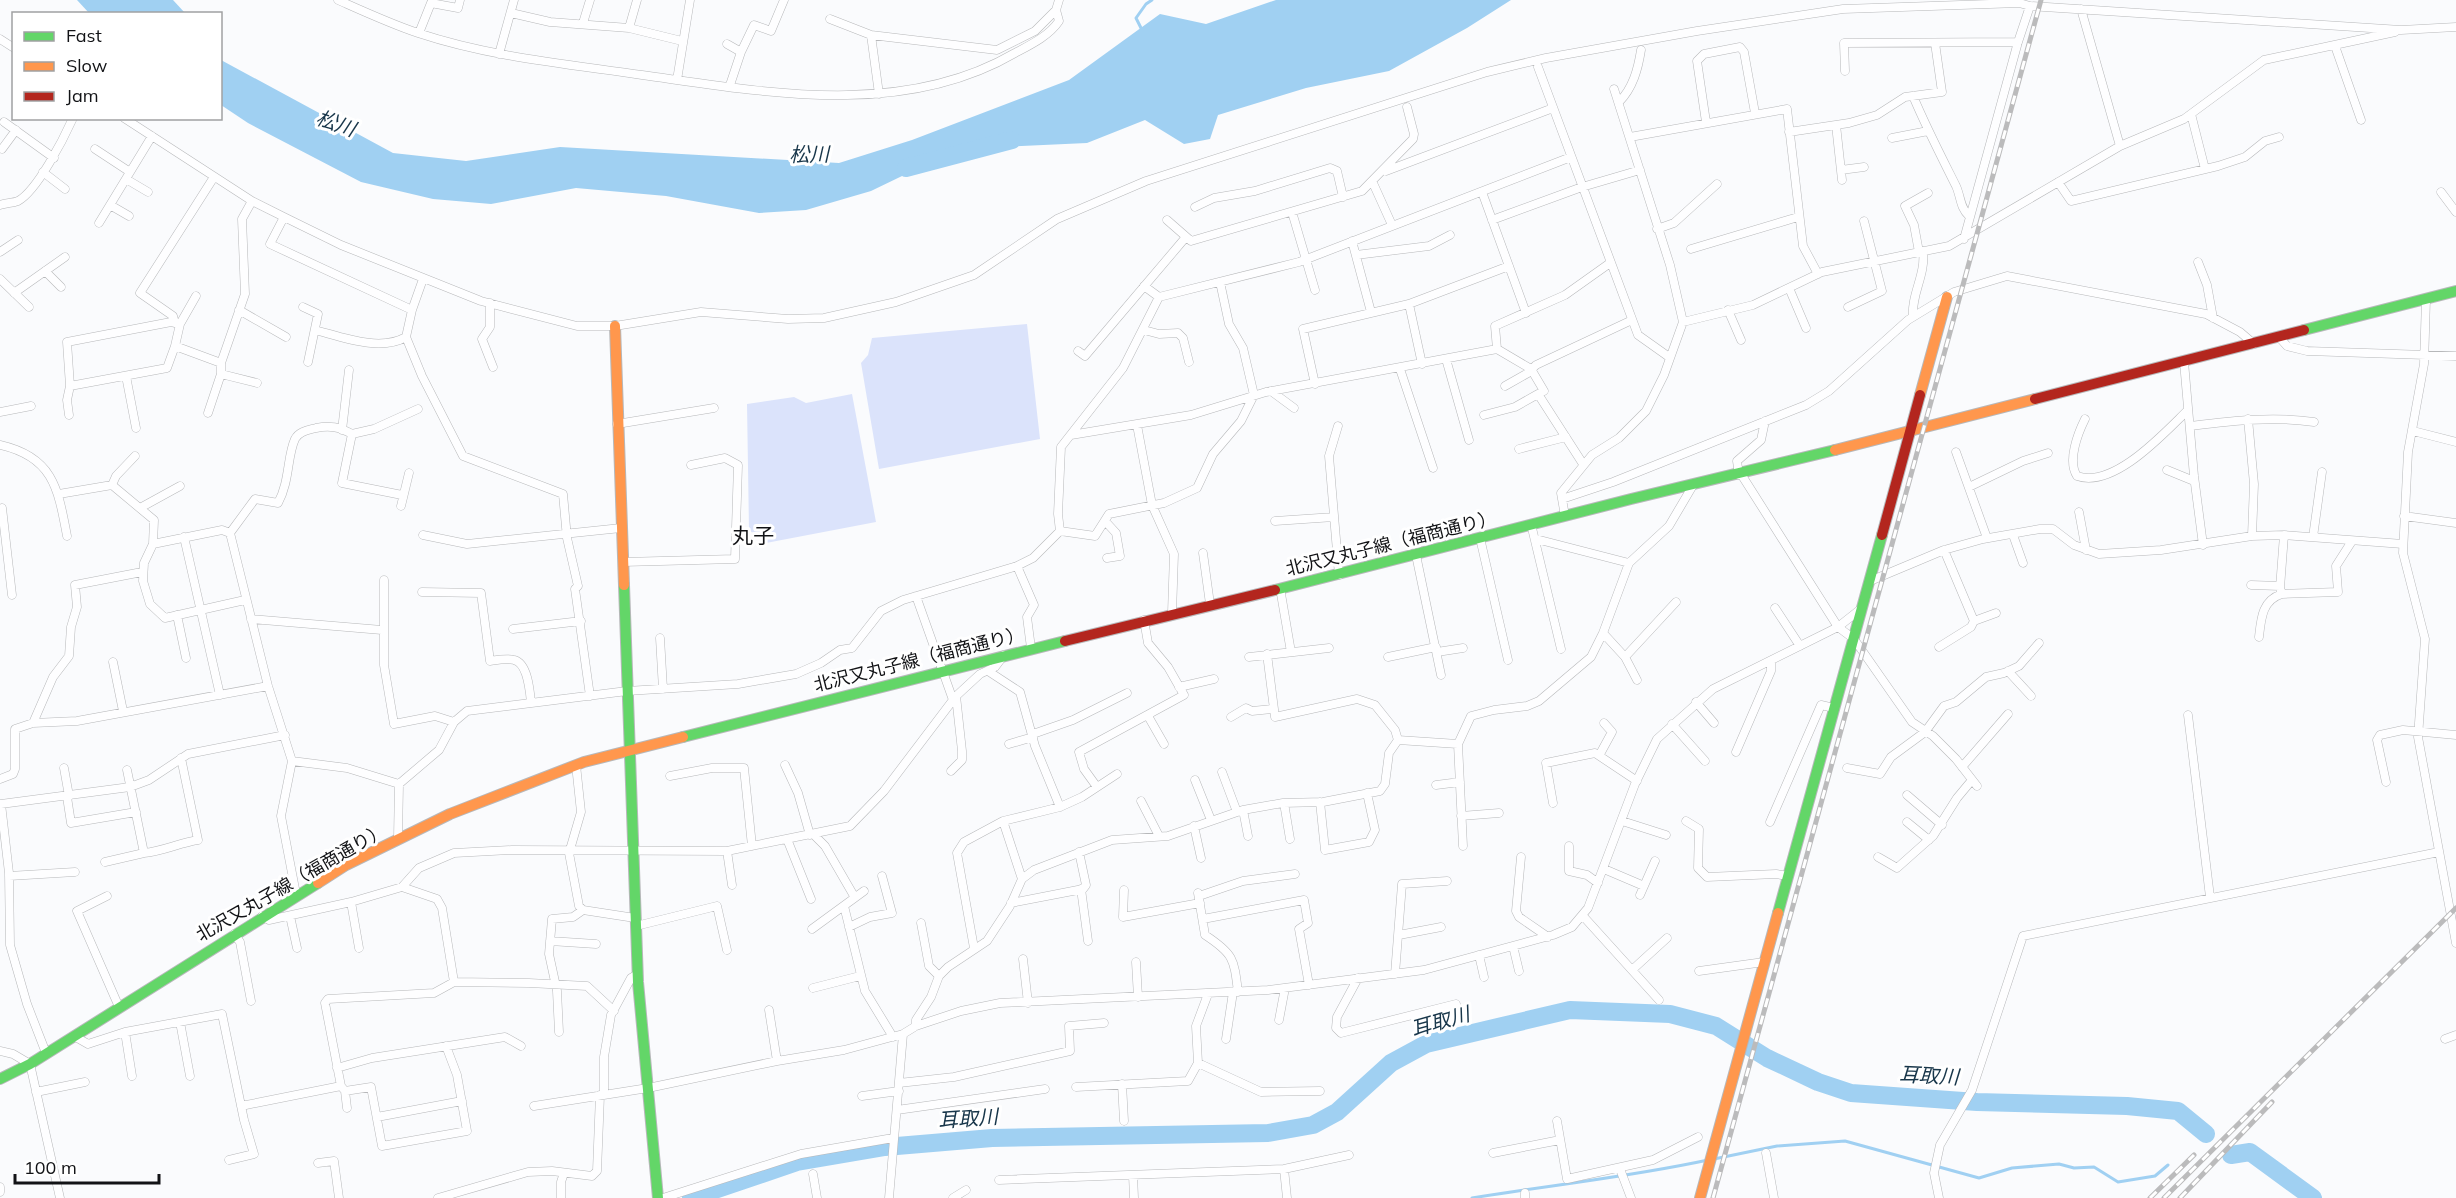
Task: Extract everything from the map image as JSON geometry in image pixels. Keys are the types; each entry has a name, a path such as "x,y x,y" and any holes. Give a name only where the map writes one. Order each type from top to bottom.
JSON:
{"street":[{"path":"339,0 419,33 499,54 677,80 836,96 879,94 961,79 1003,60 1055,27 1059,21 1056,10"},
{"path":"419,33 427,2 458,8 460,0"},
{"path":"499,54 514,0"},
{"path":"583,23 590,0"},
{"path":"629,28 637,0"},
{"path":"677,80 690,0"},
{"path":"730,85 741,51 754,25 771,32 784,0"},
{"path":"830,19 872,35 998,50 1035,31 1056,10 1059,0"},
{"path":"127,120 252,201 423,279 490,303 577,326 615,326 702,312 756,317 824,318 896,302 974,275 1057,219 1146,181 1487,72 1546,58 1844,9 2019,3 2030,6 2401,30 2456,27"},
{"path":"1964,239 2030,6"},
{"path":"2081,9 2120,146"},
{"path":"511,13 550,22 629,28 682,41"},
{"path":"1683,322 1753,305 1818,274 1949,246 2120,146 2191,114 2264,60 2401,30"},
{"path":"872,35 879,94"},
{"path":"1845,71 1844,43 2018,42"},
{"path":"1789,132 1877,116 1905,97 1942,92 1935,43"},
{"path":"727,44 741,51"},
{"path":"2335,46 2361,120"},
{"path":"1706,122 1697,61 1704,54 1740,47 1744,52 1755,113"},
{"path":"1619,102 1628,93 1641,50"},
{"path":"1538,67 1638,335 1669,357"},
{"path":"1565,516 1561,493 1583,464 1638,422 1654,398 1683,322 1670,265 1614,89"},
{"path":"1912,96 1956,187 1963,211 1969,216"},
{"path":"1167,220 1191,241 1362,191 1385,171 1413,139 1414,134 1407,107"},
{"path":"1385,171 1553,108"},
{"path":"1630,137 1787,109 1803,246 1818,274"},
{"path":"2191,114 2205,169"},
{"path":"0,205 18,201 43,172 54,158 72,120"},
{"path":"4,122 54,158"},
{"path":"1836,125 1842,180"},
{"path":"2,148 16,130"},
{"path":"1892,138 1928,131"},
{"path":"99,223 152,136"},
{"path":"2058,182 2071,201 2205,169 2245,157 2265,141 2279,137"},
{"path":"95,149 148,192"},
{"path":"1159,297 1306,259 1570,157"},
{"path":"1841,170 1864,167"},
{"path":"1195,207 1214,198 1256,191 1330,168 1337,171 1343,197"},
{"path":"1492,220 1582,187 1640,170"},
{"path":"43,172 64,189"},
{"path":"177,323 173,316 140,293 214,177"},
{"path":"1372,183 1392,225"},
{"path":"1657,229 1674,224 1717,184"},
{"path":"1482,192 1527,313"},
{"path":"2441,192 2456,212"},
{"path":"1913,317 1912,306 1925,265 1917,235 1905,206 1928,193"},
{"path":"208,413 221,374 221,363 245,294 242,219 252,201"},
{"path":"110,205 129,216"},
{"path":"1292,212 1315,290"},
{"path":"284,217 270,244 411,310"},
{"path":"1691,249 1798,217"},
{"path":"1848,307 1882,291 1872,262 1864,221"},
{"path":"1356,255 1430,246 1450,236"},
{"path":"1078,351 1085,356 1186,237"},
{"path":"0,252 18,240"},
{"path":"1352,241 1371,312"},
{"path":"14,293 65,257"},
{"path":"2198,262 2207,285 2213,318"},
{"path":"1497,349 1495,326 1565,295 1610,263"},
{"path":"1315,384 1303,329 1409,304 1509,266"},
{"path":"45,271 61,286"},
{"path":"1562,499 1613,482 1806,405 1829,391 1913,317 1954,292 2007,276 2188,310 2213,318 2240,332 2254,344"},
{"path":"0,279 29,307"},
{"path":"423,279 411,310 406,337 422,376 464,456 563,494 569,532 567,537 578,586 575,589 590,696"},
{"path":"1060,531 1095,536 1109,514 1164,503 1197,488 1213,454 1241,421 1254,395 1243,348 1229,324 1220,282"},
{"path":"1144,286 1159,297"},
{"path":"1789,288 1806,328"},
{"name":"北沢又丸子線（福商通り）","path":"0,1079 30,1064 296,894 398,838 493,795 576,765 629,748 1172,613 1339,575 1531,524 1740,475 2456,291"},
{"path":"70,386 167,368 175,346 177,323 196,296"},
{"path":"1060,531 1058,514 1061,447 1109,389 1144,330 1159,297"},
{"path":"1700,1198 1947,297"},
{"path":"2426,299 2424,355 2408,452 2403,553 2425,639 2418,732 2456,938"},
{"path":"490,303 490,327 482,339 493,367"},
{"path":"1409,304 1422,364"},
{"path":"303,307 318,314 309,362"},
{"path":"239,310 286,337"},
{"path":"1728,310 1741,340"},
{"path":"1505,386 1531,369 1632,320"},
{"path":"69,415 67,342 177,323"},
{"path":"615,326 638,974 658,1198"},
{"path":"315,330 378,343 398,342 406,337"},
{"path":"1144,330 1159,334 1178,333 1183,338 1189,362"},
{"path":"2279,337 2287,346 2307,351 2456,356"},
{"path":"175,346 221,363"},
{"path":"1071,435 1191,415 1270,391 1400,369 1497,349 1531,369 1544,391"},
{"path":"1446,359 1469,441"},
{"path":"2184,362 2194,481 2203,545"},
{"path":"1400,369 1433,468"},
{"path":"342,430 349,370"},
{"path":"221,374 257,383"},
{"path":"126,376 136,428"},
{"path":"1270,391 1294,408"},
{"path":"1484,415 1515,407 1538,394 1583,464"},
{"path":"0,412 31,406"},
{"path":"617,424 714,408"},
{"path":"296,894 281,816 292,761 268,686 230,533 255,499 278,503 286,488 296,438 302,432 332,425 352,434 374,429 418,409"},
{"path":"2085,419 2077,435 2073,468 2077,476 2086,478 2121,467 2188,410"},
{"path":"2190,426 2248,419 2291,419 2314,422"},
{"path":"2248,419 2254,484 2252,536"},
{"path":"1765,421 1761,440 1737,461 1740,475 1838,627 1854,639 1912,722 1962,767 1975,783 1957,798 1942,825 1929,840 1897,868 1878,857"},
{"path":"1137,425 1152,505 1174,554 1172,613"},
{"path":"1338,426 1329,456 1339,575"},
{"path":"2413,431 2456,442"},
{"path":"352,434 342,483 402,495"},
{"path":"1519,449 1566,437"},
{"path":"0,446 21,450 43,468 59,494 67,536"},
{"path":"1956,452 1987,538"},
{"path":"1969,487 2023,461 2048,453"},
{"path":"112,485 116,476 135,456"},
{"path":"623,562 735,559 738,465 725,458 691,465"},
{"path":"2167,470 2194,481"},
{"path":"2313,537 2322,472"},
{"path":"401,506 409,473"},
{"path":"59,494 112,485 154,520 153,544 147,552 142,572 150,604 165,618 246,600"},
{"path":"140,508 180,486"},
{"path":"1463,846 1458,744 1471,716 1494,710 1527,706 1539,701 1591,657 1603,633 1629,563 1669,526 1692,487"},
{"path":"2,508 4,562 12,595"},
{"path":"2079,512 2086,550"},
{"path":"2404,516 2456,523"},
{"path":"1275,521 1334,517"},
{"path":"1105,520 1116,532 1120,556 1107,558"},
{"path":"1531,524 1561,649"},
{"path":"423,535 467,544 621,528"},
{"path":"1870,581 1944,550 1987,538 2053,529 2074,545 2099,554 2203,545 2252,536 2284,535 2403,544"},
{"path":"153,544 222,530 230,533"},
{"path":"398,838 399,784 439,750 454,722 467,711 627,691 738,684 796,674 821,663 840,650 852,648 880,611 916,596 1017,566 1034,558 1060,531"},
{"path":"2013,535 2023,563"},
{"path":"2259,637 2264,610 2281,590 2284,535"},
{"path":"184,537 220,695"},
{"path":"1480,538 1509,660"},
{"path":"1536,539 1629,563"},
{"path":"2252,585 2281,590 2338,592 2336,566 2352,541"},
{"path":"1944,550 1974,621"},
{"path":"1203,553 1210,604"},
{"path":"1416,555 1441,675"},
{"path":"1017,566 1034,605 1027,617 1031,648"},
{"path":"33,723 53,677 69,657 71,627 77,607 75,585 142,572"},
{"path":"384,580 382,630 384,665 394,724 435,716 454,722"},
{"path":"1280,588 1292,652"},
{"path":"422,592 482,593 490,661 513,659 518,662 530,683 531,703"},
{"path":"916,596 955,698 962,760 951,771"},
{"path":"1625,657 1676,602"},
{"path":"1775,608 1800,646"},
{"path":"534,1106 648,1088 777,1060 844,1050 903,1034 916,1026 982,1006 1285,988 1424,970 1548,937 1572,927 1583,916 1604,869 1637,781 1657,739 1713,689 1838,627 1862,608"},
{"path":"1939,647 1971,627 1974,621 1996,613"},
{"path":"177,615 186,658"},
{"path":"250,619 382,630"},
{"path":"1097,787 1084,769 1079,752 1148,717 1184,695 1168,667 1148,643 1144,620"},
{"path":"513,629 581,621"},
{"path":"1603,633 1625,657 1637,680"},
{"path":"660,638 663,688"},
{"path":"1847,768 1880,774 1891,757 1925,732 1944,706 1956,702 1986,677 2008,671 2028,658 2039,643"},
{"path":"1249,657 1329,648"},
{"path":"1388,657 1463,648"},
{"path":"1267,654 1275,717 1358,699 1375,705 1395,730 1398,740"},
{"path":"262,916 269,920 290,916 402,887 419,868 454,853 570,850 727,851 850,826 885,791 955,698 980,674 996,667 1004,655"},
{"path":"1736,752 1771,671 1771,661"},
{"path":"113,663 123,711"},
{"path":"988,671 1020,692 1033,736 1060,807"},
{"path":"2008,671 2031,696"},
{"path":"1179,687 1214,679"},
{"path":"0,779 13,774 15,769 15,729 33,723 77,722 123,711 268,686"},
{"path":"1009,744 1073,720 1126,693"},
{"path":"1696,702 1714,723"},
{"path":"1770,822 1821,705 1834,708"},
{"path":"1231,717 1246,708 1252,711 1273,709"},
{"path":"1962,767 2008,714"},
{"path":"2188,714 2210,897"},
{"path":"1148,717 1164,744"},
{"path":"1600,754 1612,732 1604,723"},
{"path":"1672,724 1705,761"},
{"path":"2386,782 2377,740 2380,735 2403,730 2456,735"},
{"path":"46,1053 27,1004 11,949 9,876 0,804 130,787 148,780 188,754 285,735"},
{"path":"1398,740 1458,744"},
{"path":"916,1026 916,1020 931,997 939,976 974,948 987,941 1011,903 1022,879 1034,870 1123,837 1168,836 1240,811 1284,803 1320,802 1383,788 1389,753 1398,740"},
{"path":"1553,803 1546,764 1595,753 1600,754 1620,771 1637,781"},
{"path":"105,862 168,850 181,843 198,840 181,758"},
{"path":"292,761 347,768 399,784"},
{"path":"576,765 580,812 570,850 579,906 583,910 636,922 717,906 727,950"},
{"path":"785,765 798,793 811,834 825,846 854,896"},
{"path":"64,768 71,823 136,812"},
{"path":"670,776 712,768 744,768 752,846"},
{"path":"128,770 144,854"},
{"path":"1222,771 1240,811 1248,836"},
{"path":"974,948 957,853 964,842 1003,821 1060,807 1117,774"},
{"path":"1195,780 1211,820"},
{"path":"1436,785 1460,782"},
{"path":"1320,802 1325,850 1369,842 1375,830 1367,793"},
{"path":"1907,795 1942,825"},
{"path":"1142,801 1159,836"},
{"path":"1284,803 1290,838"},
{"path":"1461,816 1499,813"},
{"path":"1003,821 1022,879"},
{"path":"1622,821 1666,835"},
{"path":"1686,821 1699,829 1698,868 1707,877 1776,874 1788,876"},
{"path":"1907,822 1929,840"},
{"path":"1194,826 1202,858"},
{"path":"786,839 811,899"},
{"path":"1569,846 1569,871 1587,875 1598,883"},
{"path":"727,851 732,885"},
{"path":"1011,903 1081,889 1086,885 1079,852"},
{"path":"1939,1198 1934,1173 1940,1145 1972,1090 2023,936 2439,852"},
{"path":"1521,857 1516,911 1519,917 1548,937"},
{"path":"1640,895 1655,861"},
{"path":"1604,869 1644,886"},
{"path":"9,876 75,872"},
{"path":"1124,890 1123,917 1199,898 1243,880 1295,874"},
{"path":"849,927 870,917 892,913 882,876"},
{"path":"1395,974 1402,884 1447,881"},
{"path":"402,887 437,899 440,903 454,982"},
{"path":"1081,889 1088,941"},
{"path":"812,929 854,896 864,891"},
{"path":"107,896 77,911 119,1007"},
{"path":"1199,898 1205,935 1221,946 1234,961 1236,992 1226,1039"},
{"path":"1203,919 1304,900 1308,923 1299,929 1309,985"},
{"path":"351,902 359,948"},
{"path":"844,906 865,991 893,1037"},
{"path":"559,1032 556,985 549,954 552,919 573,917 583,910"},
{"path":"290,916 297,948"},
{"path":"1583,916 1659,1000"},
{"path":"921,923 929,966 939,976"},
{"path":"1399,935 1441,927"},
{"path":"234,934 240,942 251,1002"},
{"path":"1632,970 1667,938"},
{"path":"550,942 596,944"},
{"path":"1513,946 1519,971"},
{"path":"0,950 11,949"},
{"path":"1479,955 1484,977"},
{"path":"1023,959 1028,1003"},
{"path":"1136,962 1138,997"},
{"path":"1699,971 1764,963"},
{"path":"438,1198 528,1172 592,1176 597,1171 604,1058 614,1011 631,978 638,974"},
{"path":"813,988 860,976"},
{"path":"1358,978 1337,1017 1336,1028 1341,1033 1456,1004"},
{"path":"347,1108 325,1003 328,999 434,993 454,982 587,986 614,1011"},
{"path":"1279,1020 1285,988"},
{"path":"1076,1087 1188,1081 1198,1063 1196,1026 1208,994"},
{"path":"769,1010 777,1060"},
{"path":"74,1035 88,1044 126,1032 222,1014 241,1106 254,1155 230,1160"},
{"path":"180,1022 190,1076"},
{"path":"862,1096 1070,1051 1069,1026 1104,1023"},
{"path":"126,1032 132,1076"},
{"path":"889,1198 903,1034"},
{"path":"2445,1040 2456,1035"},
{"path":"337,1068 372,1058 505,1037 520,1046"},
{"path":"241,1106 343,1088 371,1087 382,1146 467,1131 457,1075 446,1046"},
{"path":"0,1051 14,1054 30,1064 60,1198"},
{"path":"1198,1063 1261,1092 1320,1091"},
{"path":"36,1092 85,1082"},
{"path":"1122,1084 1124,1121"},
{"path":"897,1110 1045,1089"},
{"path":"377,1117 462,1101"},
{"path":"1557,1120 1567,1179 1621,1172 1653,1160 1698,1137"},
{"path":"663,1198 801,1154 893,1140"},
{"path":"1493,1154 1560,1140"},
{"path":"1766,1153 1774,1198"},
{"path":"999,1180 1284,1169 1349,1155"},
{"path":"318,1163 334,1161 339,1198"},
{"path":"1284,1169 1287,1198"},
{"path":"1621,1172 1630,1198"},
{"path":"561,1198 561,1182 564,1173"},
{"path":"813,1174 817,1198"},
{"path":"1133,1175 1134,1198"},
{"path":"0,1187 0,1192"},
{"path":"953,1198 966,1190"}],"shaded area":[{"path":"1027,324 1040,439 879,469 861,363 868,355 872,338"},
{"path":"852,394 876,522 766,543 749,530 747,404 794,397 806,403"}],"water":[{"path":"77,0 173,0 184,12 88,12"},
{"path":"1276,0 1511,0 1467,28 1389,71 1306,88 1218,115 1210,139 1184,144 1145,120 1087,143 958,149 871,191 806,210 759,213 666,196 576,188 491,204 433,199 361,182 248,123 222,106 222,61 393,153 466,161 560,147 839,163 912,140 1069,80 1160,14 1206,24"}],"waterway":[{"path":"1142,30 1136,18 1146,4 1152,0"},
{"name":"松川","path":"906,168 1012,140"},
{"name":"耳取川","path":"691,1198 797,1162 885,1147 992,1138 1268,1133 1313,1125 1337,1112 1391,1063 1426,1044 1570,1010 1670,1014 1716,1026 1767,1058 1818,1082 1851,1093 1977,1102 2127,1106 2178,1111 2206,1134"},
{"path":"1714,1159 1777,1146 1845,1141 1979,1178 2012,1168 2059,1164 2074,1168 2094,1167 2118,1182 2155,1176 2168,1165"},
{"name":"耳取川","path":"2231,1155 2250,1152 2313,1198"},
{"path":"1472,1198 1620,1176 1708,1160"}],"railway":[{"path":"1713,1198 2041,0"},
{"path":"2164,1198 2456,908"},
{"path":"2180,1198 2272,1102"},
{"path":"2150,1198 2194,1155"}],"traffic: fast":[{"path":"2304,330 2456,291"},
{"path":"1275,590 1631,499 1835,450"},
{"path":"1778,913 1882,535"},
{"path":"624,585 638,982 658,1198"},
{"path":"683,737 1065,641"},
{"path":"0,1079 30,1064 318,883"}],"traffic: slow":[{"path":"1920,395 1947,297"},
{"path":"615,326 624,585"},
{"path":"1835,450 2035,399"},
{"path":"318,883 346,865 450,814 584,762 683,737"},
{"path":"1700,1198 1778,913"}],"traffic: jam":[{"path":"2035,399 2304,330"},
{"path":"1882,535 1920,395"},
{"path":"1065,641 1275,590"}],"district":[{"name":"丸子","path":"753,535"}]}
